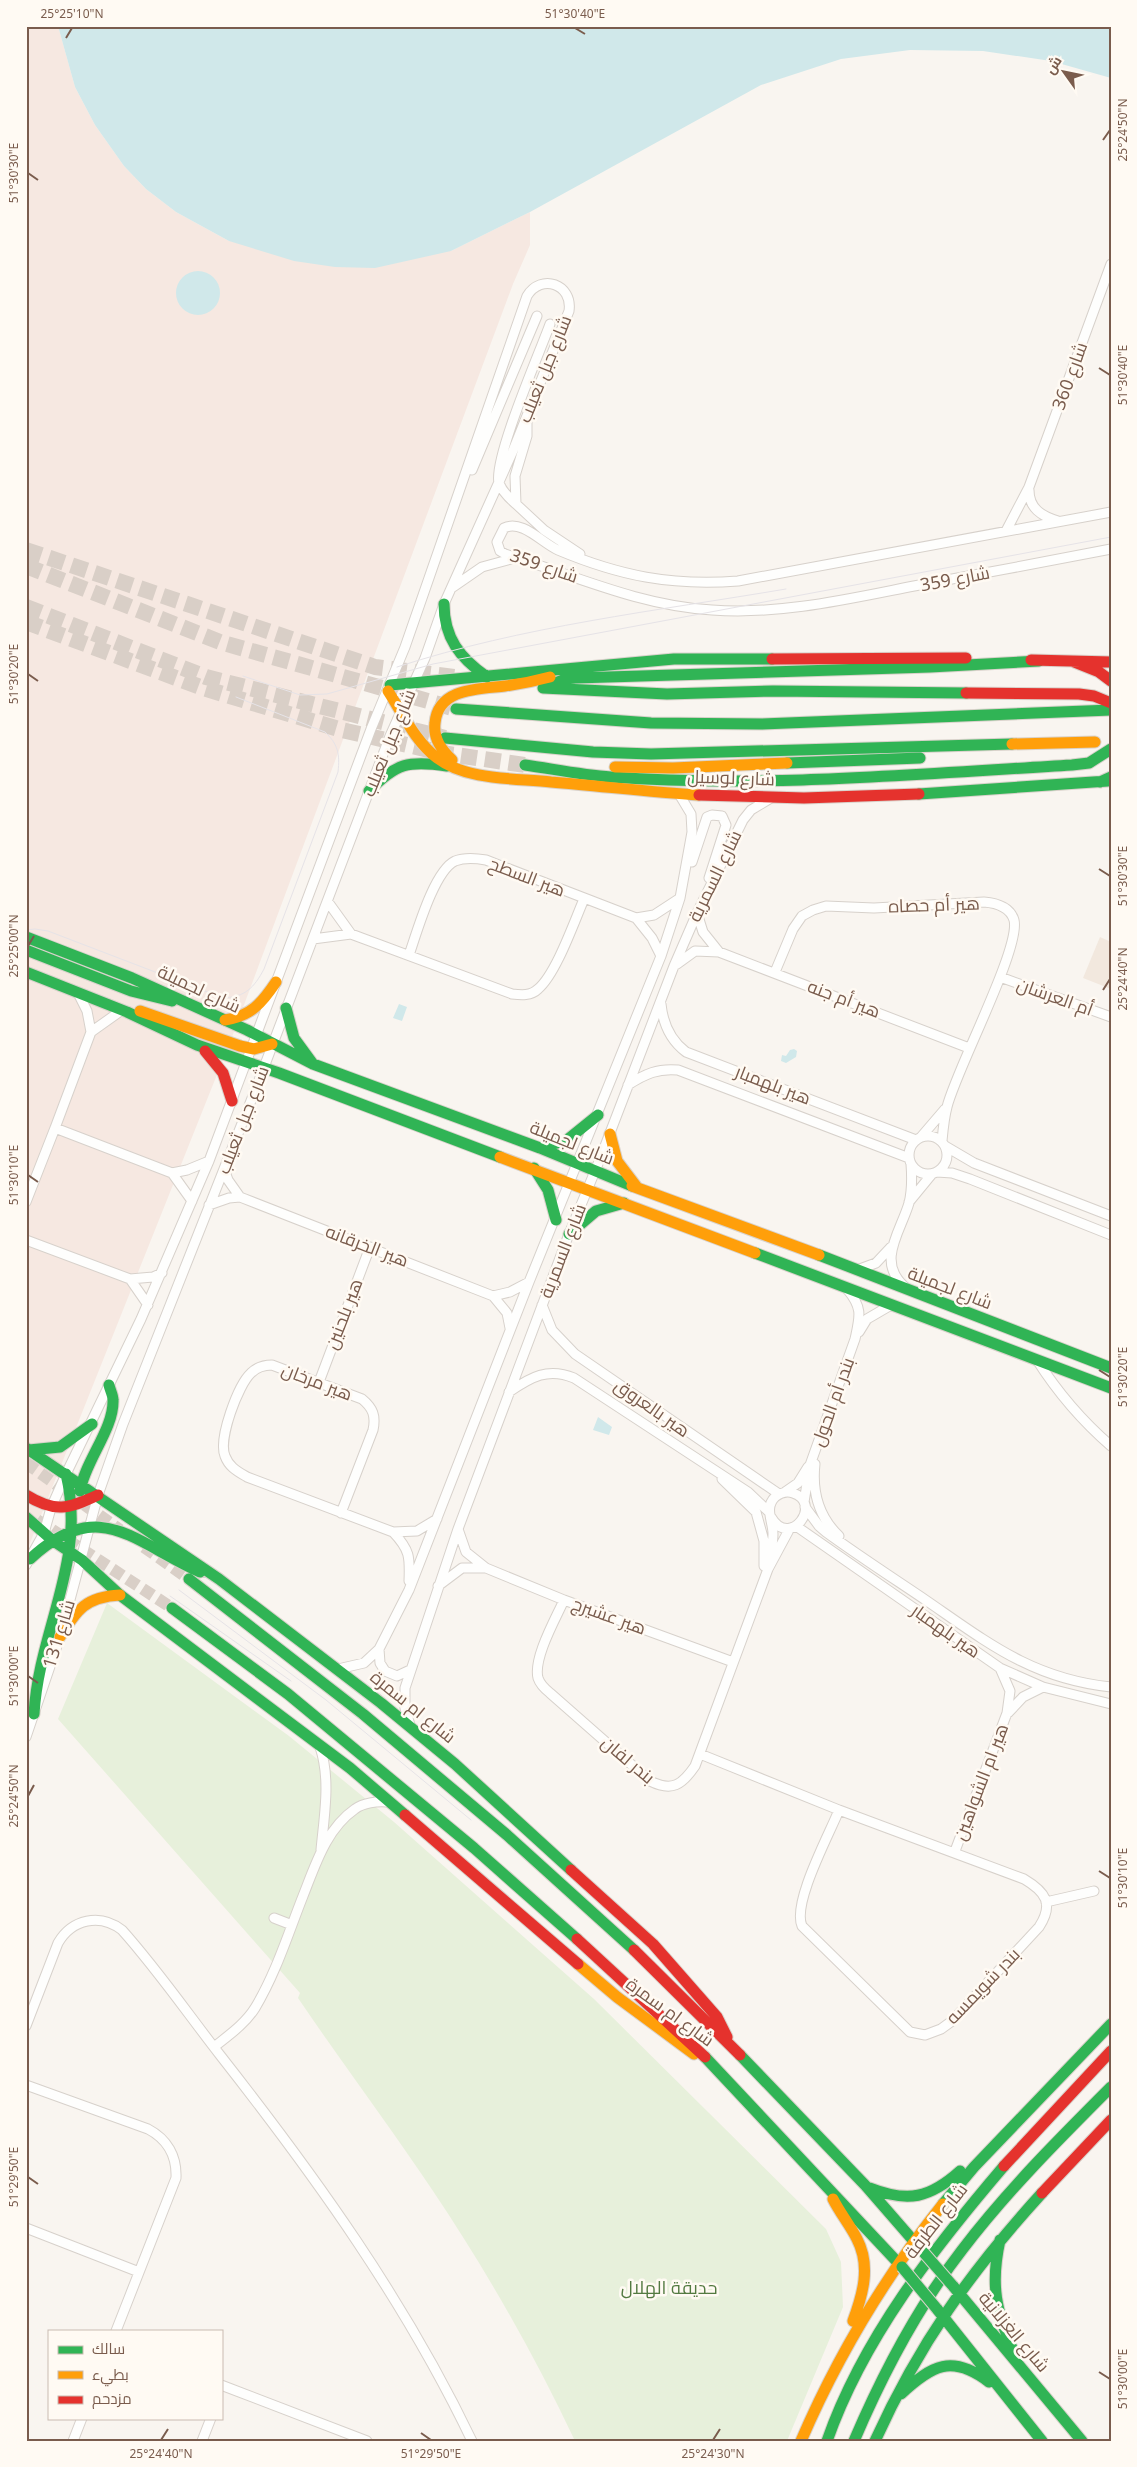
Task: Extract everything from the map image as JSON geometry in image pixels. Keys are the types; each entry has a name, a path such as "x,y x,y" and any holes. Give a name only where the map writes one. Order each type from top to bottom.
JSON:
{"main road":[{"path":"444,604 446,632 454,650 468,664 487,677"},
{"path":"389,688 414,683 650,660 920,657 1111,662"},
{"path":"1039,661 890,668 576,678 564,679 543,688 667,694 801,691 1079,694 1094,696 1111,703"},
{"path":"1074,662 1099,672 1111,681"},
{"path":"461,768 444,753 435,736 437,713 453,694 461,690 520,684 598,665"},
{"name":"شارع لوسيل","path":"389,688 414,731 432,752 447,764 461,768 626,790 771,798 883,796 1105,781"},
{"path":"456,709 651,723 752,724 1111,710"},
{"name":"شارع لوسيل","path":"445,738 593,752 651,754 1095,742"},
{"path":"1071,743 944,757 823,763 673,768 525,765 618,778 794,782 1072,765 1089,763 1111,749"},
{"path":"369,791 386,772 399,764 408,762 461,768"},
{"path":"1105,781 1111,777"},
{"name":"شارع لجميلة","path":"26,937 132,978 256,1035 270,1049 286,1052 313,1064 540,1148 639,1190 758,1231 1111,1368"},
{"path":"26,950 131,991 184,1003"},
{"name":"شارع لجميلة","path":"26,972 125,1011 197,1045 245,1064 264,1069 534,1168 624,1204 1111,1388"},
{"path":"223,1020 242,1017 256,1010 276,982"},
{"path":"286,1008 294,1038 313,1064"},
{"path":"125,1011 147,1013 251,1049 270,1049"},
{"path":"197,1045 222,1069 228,1083 232,1101"},
{"path":"245,1064 270,1049"},
{"path":"540,1148 567,1140 598,1115"},
{"path":"610,1134 612,1149 620,1167 639,1190"},
{"path":"534,1168 548,1190 556,1220"},
{"path":"569,1234 596,1211 624,1204"},
{"path":"75,1506 81,1484 107,1423 113,1401 109,1385"},
{"path":"28,1449 60,1447 92,1424"},
{"name":"شارع ام سمرة","path":"28,1449 219,1579 338,1669 455,1764 654,1944 717,2017 731,2046"},
{"path":"66,1474 75,1506 79,1529 78,1548 82,1560"},
{"path":"26,1495 51,1508 75,1506 98,1495"},
{"name":"شارع ام سمرة","path":"26,1517 48,1536 82,1560 120,1595 153,1617 320,1747 350,1768 624,2003 680,2045 711,2064"},
{"path":"28,1562 48,1536 79,1529 109,1526 125,1532 183,1565 219,1579"},
{"path":"34,1714 40,1668 70,1552 79,1529"},
{"name":"شارع ام سمرة","path":"189,1579 363,1714 507,1835 615,1931 731,2046 864,2185 916,2243"},
{"path":"60,1637 74,1613 88,1599 120,1595"},
{"name":"شارع ام سمرة","path":"172,1608 288,1694 474,1848 645,2000 711,2064 900,2266"},
{"path":"801,2441 818,2398 848,2343 948,2197 1111,2024"},
{"name":"شارع الطرفة","path":"827,2441 858,2371 919,2270 990,2180 1111,2051"},
{"path":"854,2441 867,2408 898,2349 935,2287 955,2258 1008,2194 1111,2086"},
{"path":"875,2441 940,2312 955,2289 1111,2120"},
{"path":"864,2185 892,2196 919,2196 940,2189 969,2164 987,2154"},
{"path":"829,2188 838,2209 857,2240 865,2265 865,2287 848,2343"},
{"path":"1002,2237 992,2281 994,2302 1019,2365"},
{"name":"شارع الغزلانية","path":"916,2243 1082,2441"},
{"path":"900,2266 940,2312 1001,2392 1042,2441"},
{"path":"893,2403 925,2372 947,2364 971,2369 1001,2392"}],"street":[{"name":"شارع 360","path":"1006,531 1028,487 1111,264"},
{"name":"شارع جبل ثعيلب","path":"48,1536 51,1508 148,1305 232,1101 371,728 389,688 527,296 537,285 552,283 561,287 568,295 569,311 499,482 444,604 414,683 401,710 270,1049 264,1069 123,1424 98,1495 79,1529"},
{"path":"440,547 537,316"},
{"path":"550,324 503,450 499,482 509,498 544,530 590,561"},
{"path":"516,504 515,476 527,436 526,417"},
{"path":"1028,487 1029,497 1034,507 1043,515 1061,521"},
{"name":"شارع 359","path":"1111,512 738,581 669,582 631,575 556,549 519,526 508,526 500,532 497,538 497,546 500,551 646,599 687,607 733,610 773,609 822,604 1111,549"},
{"path":"450,591 464,578 482,567 500,561 520,558"},
{"name":"شارع السمرية","path":"338,1669 364,1663 379,1649 409,1590 529,1282 556,1220 661,956 680,898 693,825 688,805 679,794"},
{"name":"شارع السمرية","path":"410,1726 404,1696 410,1670 437,1586 569,1234 596,1171 674,966 697,913 743,820 751,810 771,798"},
{"path":"661,956 652,938 636,918 654,915 680,898 705,822 712,815 722,816 725,820 725,830 697,913 703,932 719,952"},
{"name":"هير السطح","path":"408,955 437,882 444,870 459,860 475,858 486,860 636,918"},
{"name":"هير السطح","path":"313,939 351,934 512,994 524,995 534,993 539,989 552,971 584,899"},
{"path":"328,902 351,934"},
{"name":"هير أم حصاه","path":"775,972 793,929 802,916 826,906 874,908 984,902 1003,907 1014,918 1014,932 1000,977 969,1048 947,1107 944,1144"},
{"name":"هير أم جنه","path":"674,966 695,951 719,952 969,1048"},
{"name":"أم العرشان","path":"1000,977 1111,1017"},
{"path":"26,1202 91,1032 87,1011 78,992"},
{"name":"هير بلهمبار","path":"661,1000 666,1029 679,1047 686,1052 918,1139"},
{"path":"91,1032 125,1011"},
{"name":"هير بلهمبار","path":"628,1085 647,1073 678,1070 910,1161"},
{"name":"هير أم حصاه","path":"918,1139 947,1107"},
{"path":"54,1128 172,1173 187,1170 208,1161"},
{"path":"909,1202 910,1148 918,1139 932,1136 974,1163 1111,1216"},
{"path":"912,1292 895,1276 890,1260 891,1247 909,1202 947,1160 944,1144"},
{"path":"910,1161 920,1172 952,1173 1111,1235"},
{"path":"224,1169 228,1180 240,1198"},
{"path":"172,1173 192,1201"},
{"path":"209,1205 228,1198 240,1198"},
{"name":"هير الخرقانه","path":"240,1198 492,1296 507,1313 510,1331"},
{"path":"26,1240 130,1279 153,1277 162,1273"},
{"name":"هير بلحنين","path":"319,1382 370,1247"},
{"path":"856,1270 876,1262 891,1247"},
{"path":"130,1279 148,1305"},
{"path":"492,1296 510,1292 529,1282"},
{"name":"بندر أم الحول","path":"804,1504 810,1465 855,1338 860,1309 856,1299 847,1288"},
{"name":"هير بالعروق","path":"542,1305 552,1330 575,1354 781,1493"},
{"name":"بندر أم الحول","path":"855,1338 867,1319 891,1305"},
{"path":"1035,1358 1068,1406 1086,1426 1111,1446"},
{"name":"هير مرخان","path":"340,1513 374,1430 375,1420 372,1410 362,1399 272,1365 263,1365 255,1369 242,1383 224,1433 222,1446 229,1464 235,1470 340,1513 392,1532 417,1532 437,1519"},
{"name":"هير بالعروق","path":"509,1392 536,1375 564,1374 574,1378 748,1492 770,1514"},
{"name":"هير بلهمبار","path":"819,1440 814,1489 820,1510 829,1526 861,1556"},
{"name":"بندر أم الحول","path":"781,1493 798,1483 810,1465"},
{"name":"هير بالعروق","path":"719,1472 725,1483 756,1512 760,1521 764,1541 762,1590"},
{"path":"781,1493 796,1494 804,1504 804,1518 793,1527 778,1526 770,1514 770,1505 781,1493"},
{"name":"هير بلهمبار","path":"804,1504 819,1526 1015,1659 1040,1671 1072,1681 1111,1687"},
{"name":"بندر لفان","path":"564,1600 540,1656 538,1674 543,1687 655,1784 664,1787 675,1786 687,1778 700,1754 733,1662 762,1590 768,1569 774,1533 770,1514"},
{"name":"هير بلهمبار","path":"793,1527 1000,1668 1043,1687 1111,1704"},
{"name":"بندر لفان","path":"768,1569 793,1527"},
{"name":"هير عشيرج","path":"458,1529 466,1552 486,1568 564,1600 733,1662"},
{"path":"392,1532 404,1544 408,1553 409,1590"},
{"name":"شارع 131","path":"26,1737 60,1637 82,1560"},
{"name":"هير عشيرج","path":"437,1586 462,1568 486,1568"},
{"path":"379,1649 380,1663 385,1671 398,1676 410,1670"},
{"name":"هير ام الشواهين","path":"955,1851 1008,1713 1010,1690 1000,1668"},
{"name":"هير ام الشواهين","path":"1008,1713 1017,1702 1043,1687"},
{"path":"320,1747 324,1761 326,1786 321,1852"},
{"path":"700,1754 839,1810 955,1851 1024,1879 1041,1891 1046,1902 1094,1891"},
{"path":"214,2047 247,2019 255,2008 274,1971 321,1852 334,1830 356,1808 376,1802 388,1802"},
{"name":"بندر شويمسه","path":"839,1810 804,1891 800,1906 800,1922 813,1938 910,2032 925,2035 941,2029 952,2021 1039,1927 1045,1917 1046,1902"},
{"path":"274,1918 292,1925"},
{"path":"26,2026 62,1937 78,1923 98,1920 111,1923 122,1930 284,2136 361,2246 416,2336 472,2441"},
{"path":"26,2085 148,2129 160,2137 170,2148 175,2162 176,2178 116,2330"},
{"path":"26,2228 139,2272"},
{"path":"222,2387 367,2441"},
{"path":"74,2441 81,2420"},
{"path":"202,2441 210,2420"}],"shaded area":[{"path":"26,26 58,26 75,87 95,125 124,166 146,189 176,212 229,241 451,251 530,212 530,245 513,284 232,1037 26,1553"},
{"path":"1100,937 1111,942 1111,989 1083,978"}],"green space":[{"name":"حديقة الهلال","path":"107,1603 289,1736 394,1822 594,1999 826,2229 841,2262 843,2307 787,2441 575,2441 526,2344 472,2251 416,2166 298,1998 300,1993 58,1719"}],"water":[{"path":"58,26 1111,26 1111,78 1051,61 983,51 910,50 841,59 761,85 530,212 451,251 375,268 335,267 294,261 229,241 176,212 146,189 124,166 95,125 75,87"},
{"path":"202,271 214,277 219,284 219,302 214,309 207,314 194,315 186,312 179,305 176,289 179,281 186,274"},
{"path":"399,1004 407,1007 402,1021 393,1018"},
{"path":"794,1049 797,1051 796,1057 786,1063 781,1061 782,1055 786,1056 790,1050"},
{"path":"598,1417 612,1427 609,1435 593,1430"}],"tunnel":[{"path":"26,550 375,667 454,677"},
{"path":"26,566 220,642 456,709"},
{"path":"26,607 206,677 445,738"},
{"path":"26,622 203,688 342,730 442,753 525,765"},
{"path":"26,1463 120,1530"},
{"path":"37,1520 172,1608"},
{"path":"144,1547 189,1579"}],"tram line":[{"path":"243,676 300,695 327,694 433,664 1111,537"},
{"path":"397,667 445,653 541,630 786,589"},
{"path":"26,930 48,931 223,998 237,996 252,986 264,969 338,772 339,760 335,745 325,732 236,697"},
{"path":"179,1590 326,1700 471,1820"},
{"path":"170,1596 291,1681"}],"traffic: fast":[{"path":"444,604 447,627 455,646 477,670 487,677"},
{"path":"390,685 674,659 772,659"},
{"path":"548,686 565,679 575,678 930,667 1039,661"},
{"path":"543,688 667,694 773,691 966,693"},
{"path":"456,709 651,723 762,724 1111,710"},
{"path":"445,738 593,752 651,754 1012,744"},
{"path":"525,765 611,777 726,781 784,780 899,776 1072,765 1089,763 1111,749"},
{"path":"787,763 920,758"},
{"path":"369,791 387,774 404,766 423,763 447,766"},
{"path":"1100,782 1111,777"},
{"path":"919,794 1108,781"},
{"path":"26,937 132,978 247,1030 313,1064 540,1148 632,1186"},
{"path":"26,950 131,991 172,1001"},
{"path":"26,972 127,1012 197,1045 279,1073 500,1157"},
{"path":"286,1008 294,1038 313,1064"},
{"path":"540,1148 567,1140 598,1115"},
{"path":"534,1168 548,1190 556,1220"},
{"path":"569,1234 596,1211 624,1203"},
{"path":"755,1253 1111,1388"},
{"path":"819,1255 1111,1368"},
{"path":"80,1491 87,1468 109,1422 113,1398 109,1385"},
{"path":"29,1450 60,1447 92,1424"},
{"path":"26,1448 219,1579 381,1703 455,1764 571,1870"},
{"path":"34,1714 44,1653 60,1595 71,1536 71,1506 66,1474"},
{"path":"26,1517 52,1540 82,1560 120,1595 350,1768 405,1815"},
{"path":"30,1559 54,1540 76,1530 96,1527 116,1530 135,1538 200,1572"},
{"path":"189,1579 363,1714 507,1835 634,1950"},
{"path":"172,1608 288,1694 474,1848 577,1939"},
{"path":"943,2204 974,2167 1111,2024"},
{"path":"740,2055 865,2185 918,2246"},
{"path":"705,2057 902,2267"},
{"path":"854,2441 902,2342 946,2272 979,2228 1015,2186 1111,2087"},
{"path":"827,2441 842,2403 880,2330 927,2262 1004,2166"},
{"path":"870,2188 896,2195 918,2195 939,2187 960,2171"},
{"path":"875,2441 910,2372 948,2310 992,2251 1042,2193"},
{"path":"1000,2240 995,2271 996,2298 1014,2353"},
{"path":"918,2246 953,2286"},
{"path":"902,2267 937,2309"},
{"path":"953,2286 1082,2441"},
{"path":"937,2309 1042,2441"},
{"path":"901,2394 923,2376 943,2367 964,2368 976,2373 989,2382"}],"traffic: slow":[{"path":"452,760 442,748 435,734 438,711 443,703 461,692 550,677"},
{"path":"388,691 422,744 437,758 463,771 507,779 699,795"},
{"path":"1012,744 1095,742"},
{"path":"615,767 673,768 787,763"},
{"path":"225,1020 249,1012 261,1002 276,982"},
{"path":"140,1011 240,1046 254,1049 272,1044"},
{"path":"610,1134 617,1161 636,1186"},
{"path":"500,1157 755,1253"},
{"path":"632,1186 819,1255"},
{"path":"60,1637 77,1612 84,1606 99,1598 120,1595"},
{"path":"578,1964 617,1997 694,2054"},
{"path":"833,2199 857,2239 864,2259 864,2280 860,2301 853,2321"},
{"path":"801,2441 815,2409 864,2318 882,2288 943,2204"}],"traffic: jam":[{"path":"772,659 966,658"},
{"path":"1031,660 1111,662"},
{"path":"1074,662 1099,672 1111,681"},
{"path":"966,693 1079,694 1094,696 1111,703"},
{"path":"699,795 804,798 919,794"},
{"path":"205,1051 223,1073 232,1101"},
{"path":"26,1495 45,1505 54,1507 70,1506 98,1495"},
{"path":"405,1815 578,1964"},
{"path":"571,1870 653,1944 717,2017 727,2037"},
{"path":"577,1939 705,2057"},
{"path":"634,1950 740,2055"},
{"path":"1004,2166 1111,2051"},
{"path":"1042,2193 1111,2120"}]}
